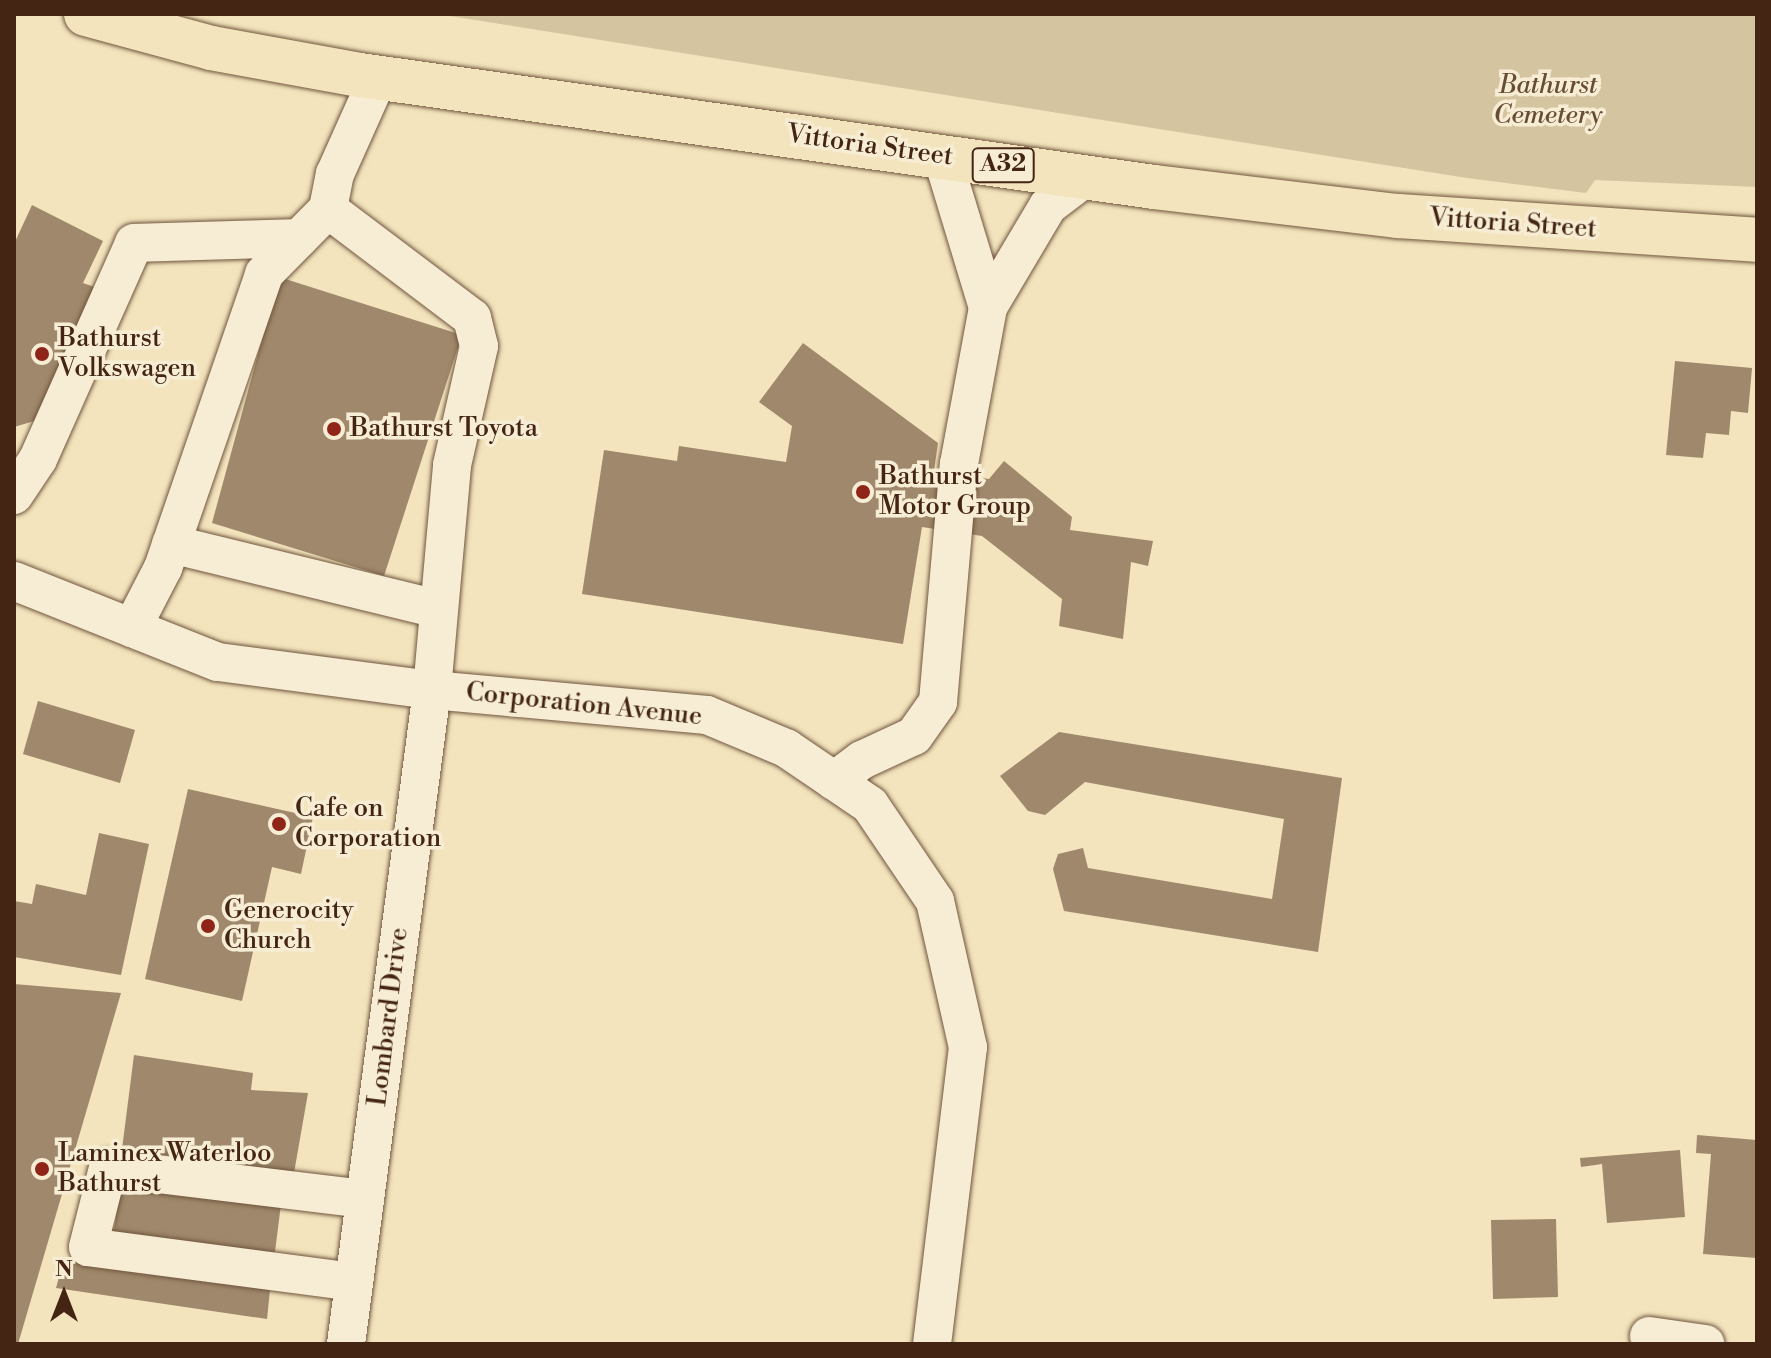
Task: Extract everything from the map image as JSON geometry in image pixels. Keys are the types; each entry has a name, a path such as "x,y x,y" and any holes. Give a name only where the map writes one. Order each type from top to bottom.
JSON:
{"highway":[{"name":"Vittoria Street","path":"86,14 211,48 378,78 1086,177 1398,216 1757,240"}],"street":[{"path":"132,628 171,544 264,274 328,209 335,174 378,78"},
{"path":"942,156 988,307"},
{"path":"834,781 862,760 914,736 938,702 959,464 988,307 1048,206 1086,177"},
{"name":"Lombard Drive","path":"328,209 472,318 479,346 452,465 432,690 346,1344"},
{"path":"14,495 38,459 134,243 299,238"},
{"path":"171,544 437,609"},
{"name":"Corporation Avenue","path":"14,581 218,662 432,690 707,715 786,748 870,805 935,901 968,1047 932,1344"},
{"path":"354,1282 88,1247 108,1168 365,1199"},
{"path":"1649,1336 1705,1344"}],"green space":[{"name":"Bathurst Cemetery","path":"437,14 1757,14 1757,187 1595,180 1586,193 1467,178"}],"building":[{"name":"Bathurst Volkswagen","path":"32,205 103,241 83,283 100,289 41,419 14,427 14,244"},
{"name":"Bathurst Toyota","path":"279,277 462,335 384,576 212,523"},
{"path":"803,343 938,443 934,471 989,479 1004,461 1072,517 1070,530 1153,541 1148,566 1131,562 1123,639 1059,626 1062,599 982,536 922,527 903,644 582,594 604,450 677,461 679,446 786,462 792,426 759,402"},
{"path":"1675,361 1752,368 1748,413 1731,411 1729,435 1706,433 1703,458 1666,455"},
{"path":"38,701 135,730 120,783 23,754"},
{"path":"1059,732 1342,778 1318,952 1064,911 1053,869 1058,854 1083,848 1088,868 1272,899 1284,819 1085,782 1045,815 1028,811 1000,776"},
{"name":"Generocity Church","path":"188,789 313,817 301,874 272,867 242,1001 145,979"},
{"path":"99,833 149,844 121,975 14,957 14,901 32,904 36,884 86,895"},
{"name":"Laminex Waterloo Bathurst","path":"14,984 121,993 18,1344 14,1344"},
{"path":"134,1055 253,1073 251,1090 308,1093 294,1173 122,1149"},
{"path":"1697,1135 1757,1140 1757,1258 1703,1254 1711,1154 1696,1153"},
{"path":"1680,1150 1685,1217 1607,1223 1602,1164 1581,1167 1580,1158"},
{"path":"121,1184 281,1204 274,1260 113,1237"},
{"path":"1556,1219 1558,1297 1493,1299 1491,1220"},
{"path":"64,1259 270,1290 267,1319 56,1288"}],"place":[{"name":"Bathurst Volkswagen","path":"42,354"},
{"name":"Bathurst Toyota","path":"334,429"},
{"name":"Bathurst Motor Group","path":"863,492"},
{"name":"Cafe on Corporation","path":"279,824"},
{"name":"Generocity Church","path":"208,926"},
{"name":"Laminex Waterloo Bathurst","path":"42,1169"}]}
